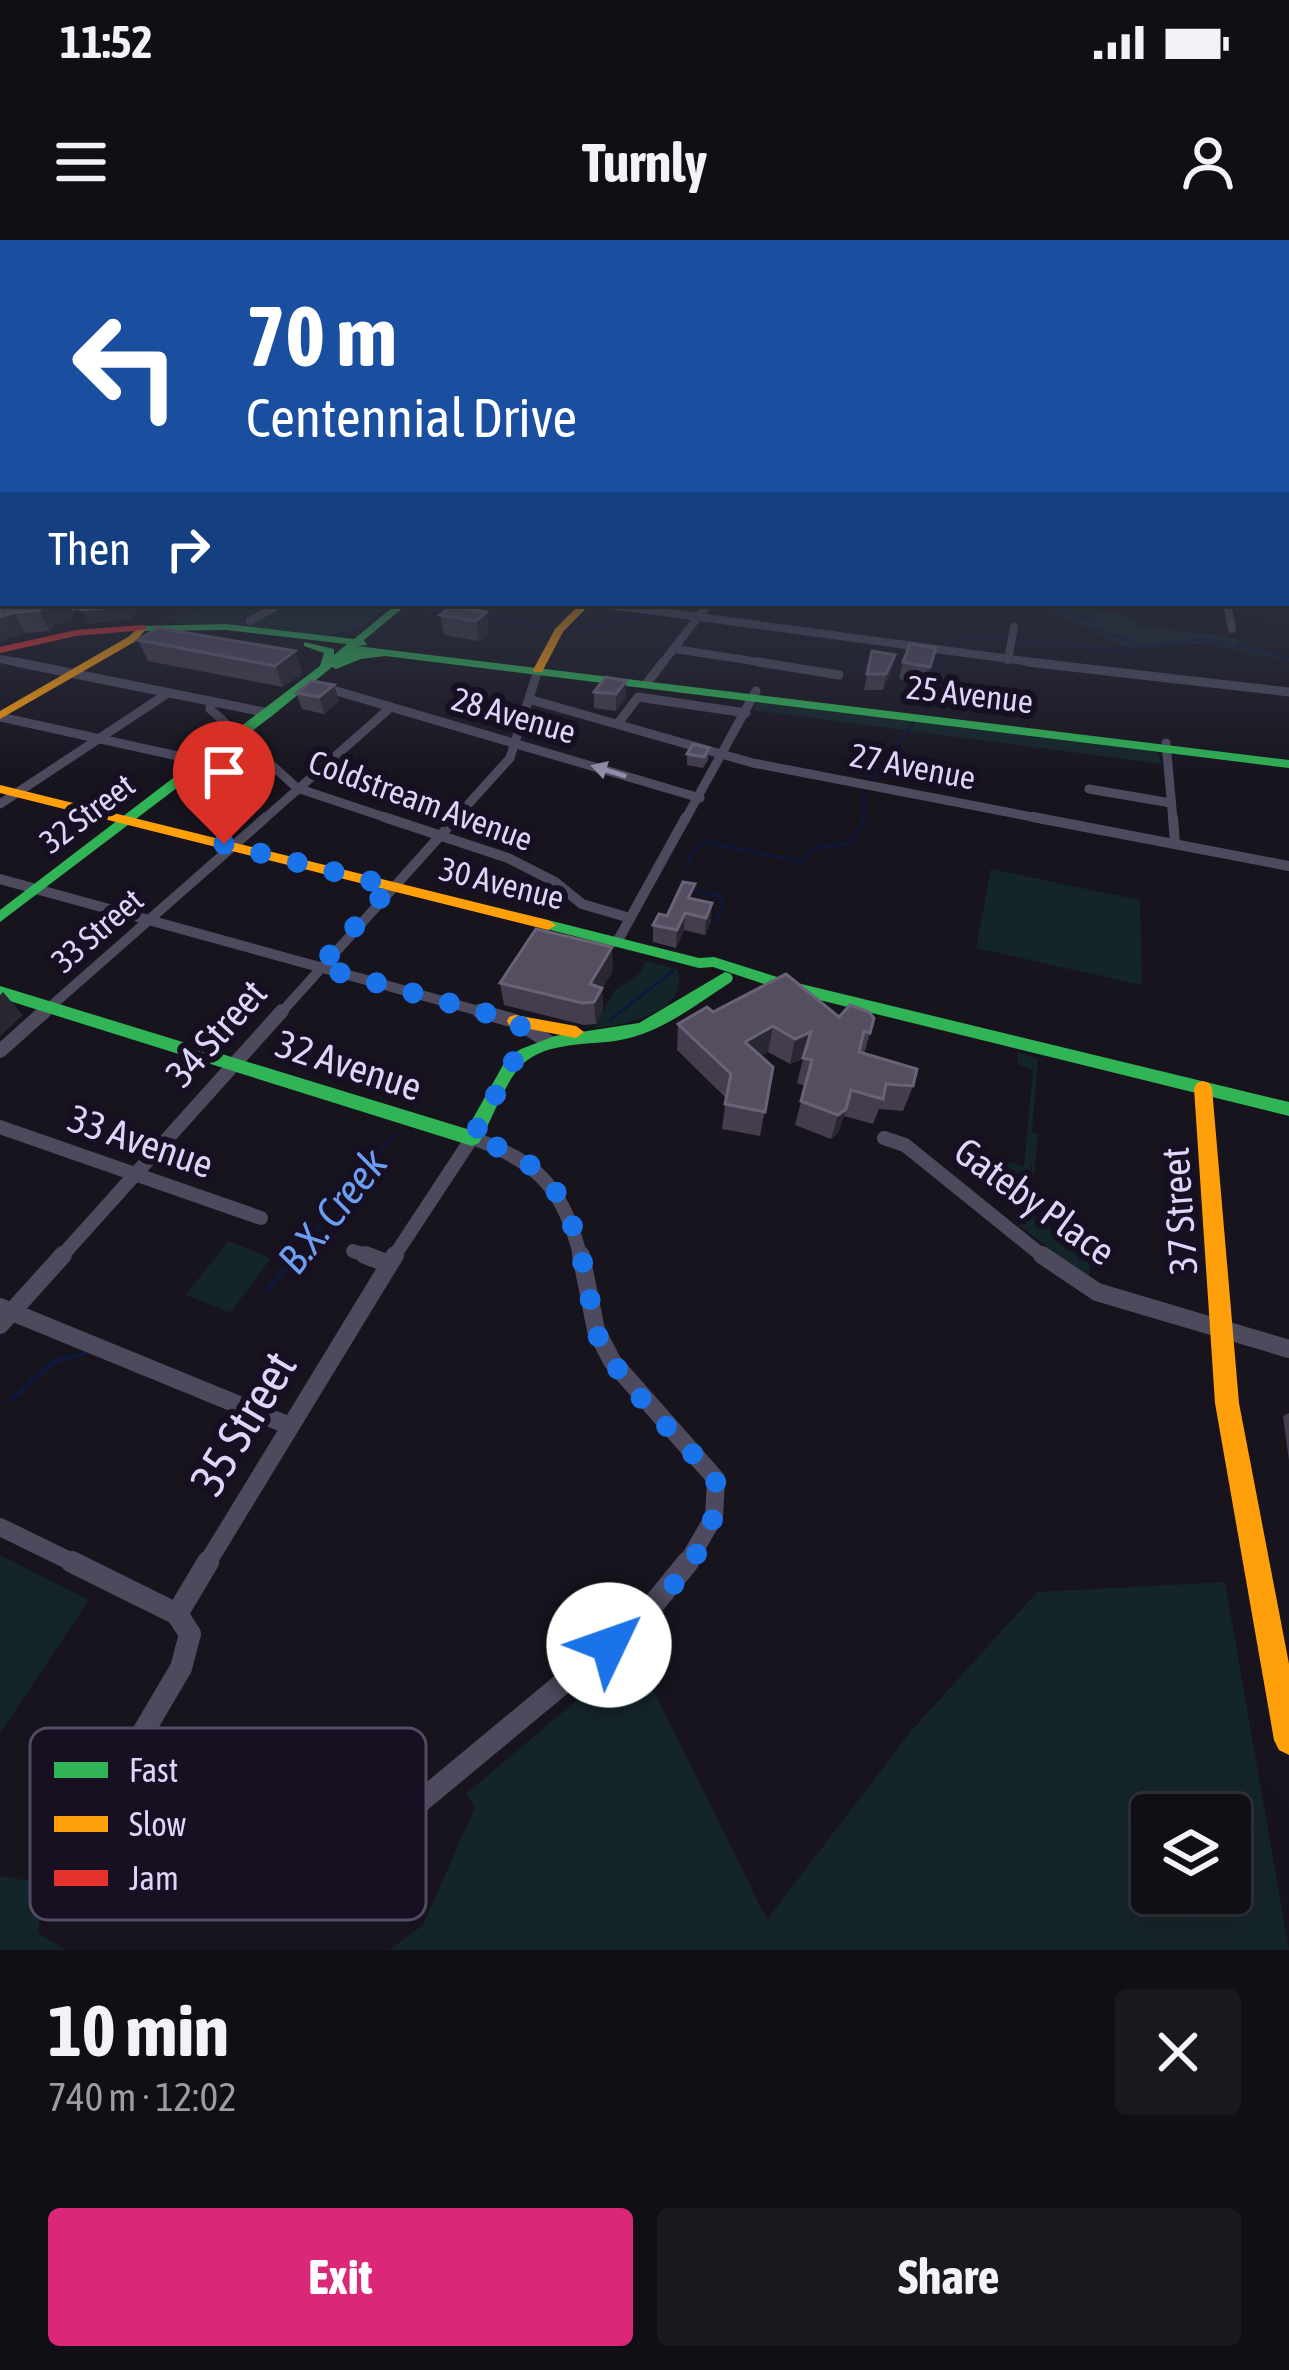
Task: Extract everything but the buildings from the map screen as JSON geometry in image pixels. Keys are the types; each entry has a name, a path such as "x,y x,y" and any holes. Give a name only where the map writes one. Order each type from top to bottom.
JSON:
{"main road":[{"path":"0,717 137,634 146,621"},
{"path":"161,621 170,628"},
{"name":"32 Street","path":"0,917 383,621"},
{"name":"32 Street","path":"362,639 389,621"},
{"name":"34 Street","path":"536,680 559,633 572,621"},
{"name":"25 Avenue","path":"0,655 76,633 137,634 170,628 290,634 317,641"},
{"path":"237,630 290,634"},
{"name":"25 Avenue","path":"237,630 317,641 362,639 536,680 646,686"},
{"path":"516,662 559,633"},
{"path":"317,641 362,639"},
{"path":"317,641 330,652 329,666 394,649"},
{"name":"25 Avenue","path":"394,649 516,662 536,680"},
{"name":"32 Street","path":"269,713 312,684 329,666"},
{"name":"25 Avenue","path":"536,680 573,674 751,700 908,713 1289,760"},
{"name":"30 Avenue","path":"5,795 127,820 617,942 695,971 715,962 721,977"},
{"path":"677,1009 695,971"},
{"path":"513,1063 549,1042 637,1031 721,977 790,987 1289,1109"},
{"name":"32 Avenue","path":"0,992 472,1138"},
{"path":"515,1021 593,1036"},
{"path":"513,1063 524,1036 515,1021"},
{"name":"35 Street","path":"472,1138 513,1063"},
{"name":"37 Street","path":"1203,1088 1233,1448 1289,1740"}],"street":[{"path":"237,630 252,621"},
{"path":"619,722 696,621"},
{"path":"734,621 1009,660 1289,692"},
{"path":"1230,621 1232,629"},
{"path":"1009,660 1014,627"},
{"path":"675,649 839,675"},
{"path":"0,655 269,713"},
{"name":"27 Avenue","path":"536,680 619,722 722,754 1289,866"},
{"name":"34 Street","path":"4,1315 440,837 518,743 536,680"},
{"name":"28 Avenue","path":"312,684 700,798"},
{"path":"5,795 168,693"},
{"path":"617,942 751,700"},
{"name":"Coldstream Avenue","path":"211,702 210,709 232,741 261,755 297,788 508,858 555,882 582,904 630,918"},
{"name":"33 Street","path":"0,1052 391,707"},
{"path":"0,717 205,762"},
{"name":"Coldstream Avenue","path":"232,741 256,746 261,755"},
{"path":"1167,746 1175,844"},
{"path":"284,777 316,772"},
{"path":"1089,789 1171,803"},
{"path":"0,879 515,1021 549,1042"},
{"name":"33 Avenue","path":"0,1126 261,1218"},
{"path":"426,1797 644,1616 692,1558 714,1517 716,1479 619,1369 599,1339 577,1232 562,1195 518,1155 472,1138"},
{"name":"35 Street","path":"177,1614 389,1264 472,1138"},
{"name":"Gateby Place","path":"884,1138 905,1145 1055,1266 1097,1292 1220,1329"},
{"path":"352,1251 389,1264"},
{"path":"4,1315 290,1426"},
{"path":"1220,1329 1289,1349"},
{"path":"0,1527 177,1614 190,1634 181,1668 145,1728"}],"shaded area":[{"path":"370,621 358,629 326,636 171,622"},
{"path":"1073,621 1130,621 1137,626 1236,638 1239,646 1289,657 1289,661 1207,643 1130,648"},
{"path":"765,702 1150,751 1158,753 1162,764 753,710"},
{"path":"991,869 1140,900 1142,985 976,948"},
{"path":"646,961 677,969 679,984 674,996 637,1020 594,1028 615,990 639,974"},
{"path":"1018,1053 1038,1059 1032,1132 1038,1135 1030,1207 1032,1160 1026,1187 1009,1182 1009,1175 976,1165 978,1154 1024,1166 1033,1069 1017,1064"},
{"path":"1030,1209 1044,1224 1066,1235 1080,1237 1083,1225 1091,1227 1089,1278 1013,1221"},
{"path":"228,1241 271,1258 230,1313 186,1295"},
{"path":"0,1555 89,1600 0,1733"},
{"path":"1225,1582 1289,1950 389,1950 426,1920 475,1807 466,1794 629,1656 651,1685 767,1920 910,1732 1037,1592"},
{"path":"0,1876 30,1881 30,1920 39,1920 38,1933 66,1950 0,1950"}],"waterway":[{"path":"515,621 552,628"},
{"path":"573,630 616,621"},
{"path":"1094,621 1094,629 1145,646 1205,639 1289,658"},
{"name":"B.X. Creek","path":"951,647 962,638 1005,638"},
{"name":"B.X. Creek","path":"1019,640 1131,652 1143,647"},
{"name":"B.X. Creek","path":"872,779 921,712 947,654"},
{"name":"B.X. Creek","path":"687,868 690,856 705,842 802,862 812,849 850,843 864,821 864,793"},
{"name":"B.X. Creek","path":"694,890 720,896 724,906 714,924"},
{"name":"B.X. Creek","path":"610,1020 674,970"},
{"name":"B.X. Creek","path":"296,1258 314,1238 333,1200 397,1133"},
{"name":"B.X. Creek","path":"267,1290 298,1255"},
{"name":"B.X. Creek","path":"11,1400 53,1362 85,1353"}],"traffic: fast":[{"path":"0,917 382,621"},
{"path":"142,628 226,627 363,643"},
{"path":"308,644 330,651 325,665"},
{"path":"356,649 1289,764"},
{"path":"336,666 359,656 389,652"},
{"path":"548,925 699,963 714,962 791,987 1289,1109"},
{"path":"0,992 472,1138 513,1063 527,1053 555,1042 644,1028 725,978"}],"traffic: slow":[{"path":"538,670 569,621"},
{"path":"0,716 132,639 142,628"},
{"path":"0,789 548,925"},
{"path":"515,1021 576,1032"},
{"path":"1203,1088 1227,1403 1289,1740"}],"traffic: jam":[{"path":"0,650 76,633 142,628"}],"route":[{"path":"224,844 391,886 319,967 515,1021 523,1029 513,1063 472,1138 518,1155 562,1195 577,1232 599,1339 619,1369 716,1479 714,1517 692,1558 644,1616 609,1645"}]}
